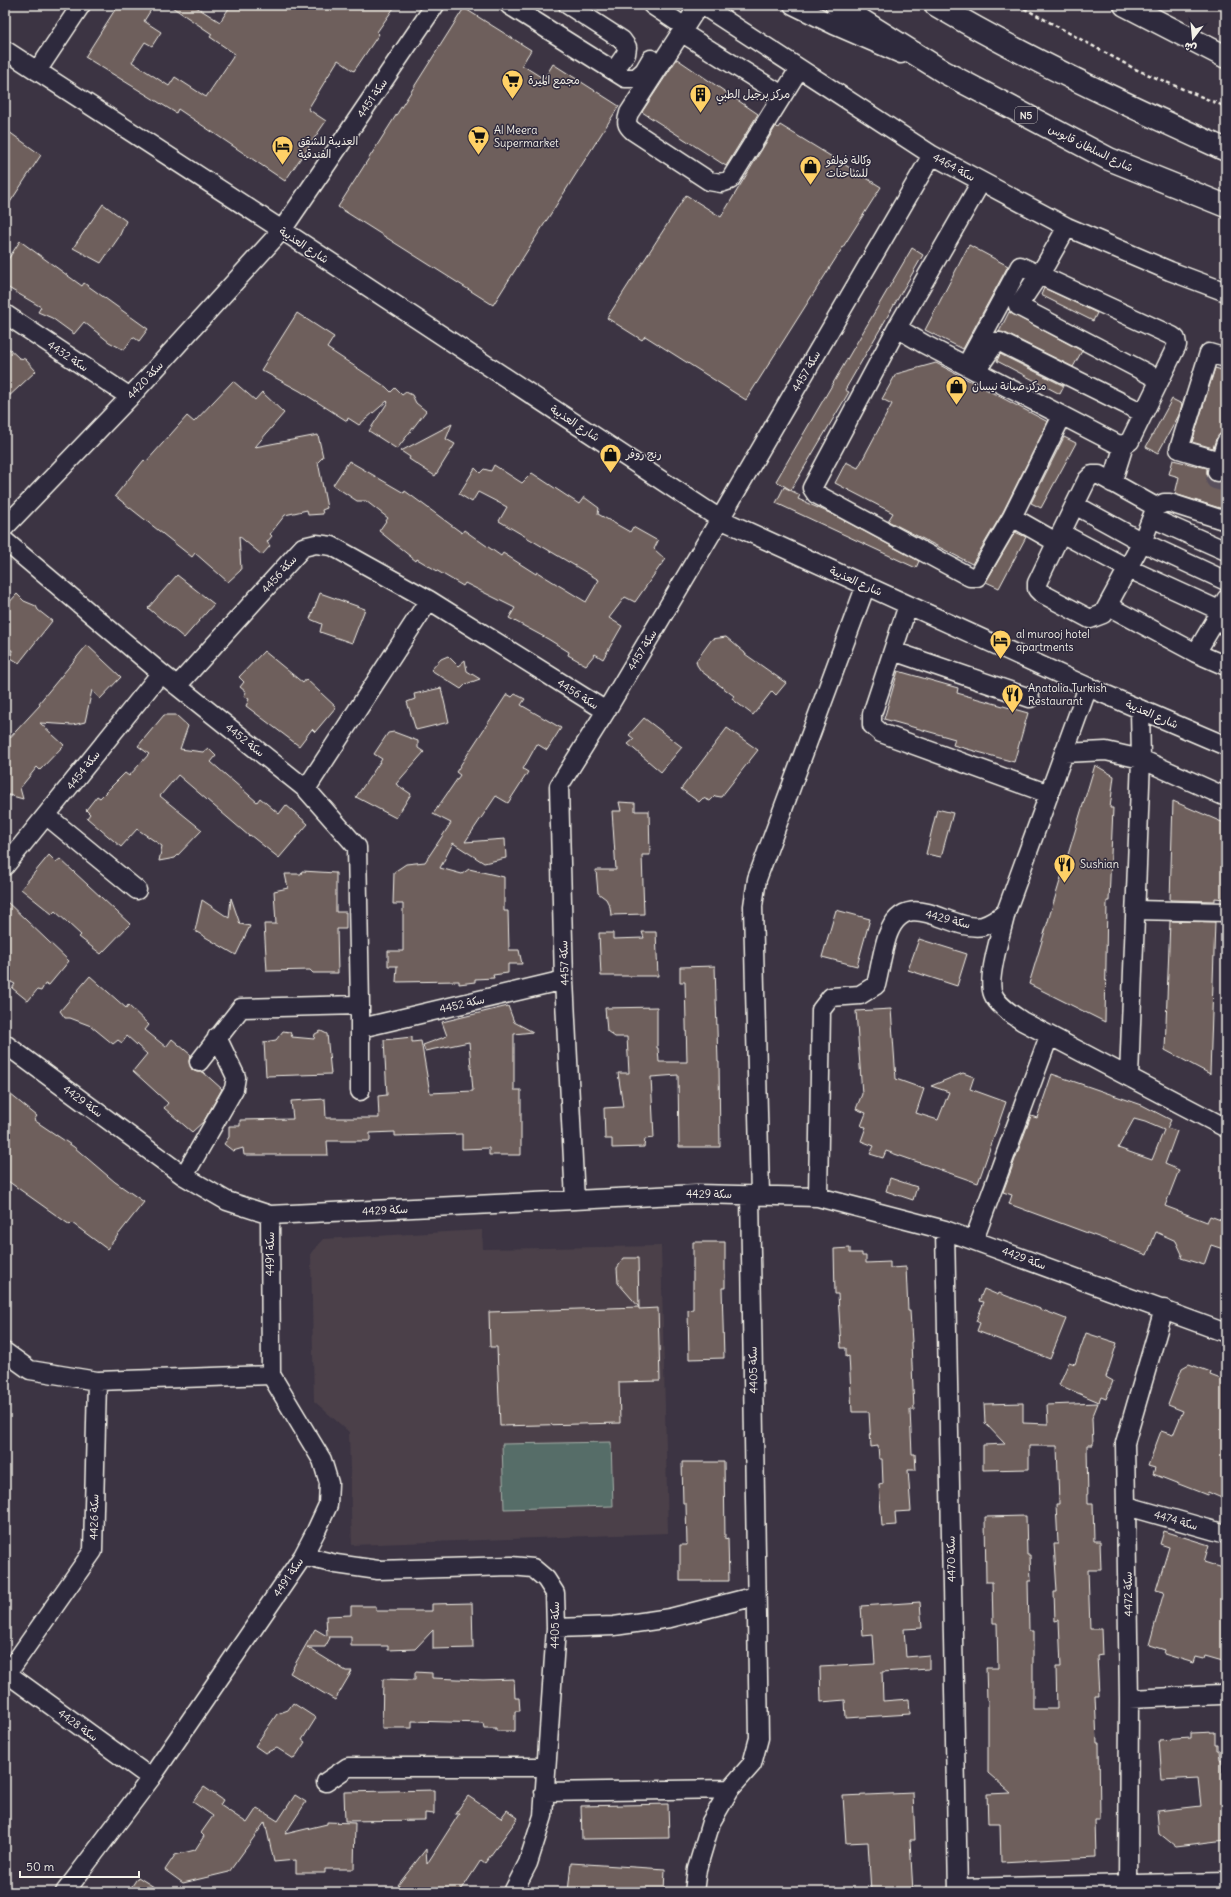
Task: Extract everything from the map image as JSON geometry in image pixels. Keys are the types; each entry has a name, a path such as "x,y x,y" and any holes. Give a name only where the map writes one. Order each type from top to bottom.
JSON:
{"main road":[{"name":"شارع السلطان قابوس","path":"837,5 944,72 1109,159 1226,206"},
{"path":"936,5 986,35 1092,88 1226,150"},
{"path":"1125,5 1226,57"}],"street":[{"path":"37,71 81,5"},
{"name":"سكة 4451","path":"282,230 435,5"},
{"path":"509,5 625,78 636,78 644,71 678,27 699,5"},
{"path":"568,5 622,40 627,46 626,54 614,71"},
{"path":"652,5 678,27 782,95"},
{"path":"686,5 678,27 629,114 627,121 628,127 633,131 708,181 721,183 730,180 799,69"},
{"name":"سكة 4464","path":"702,5 932,155 981,182 1067,227 1170,271 1226,292"},
{"path":"792,5 834,26 944,72"},
{"name":"شارع العذيبة","path":"5,50 282,230 720,519 1088,687 1226,746"},
{"name":"سكة 4457","path":"575,1200 564,980 559,786 606,711 720,519 932,155"},
{"path":"981,182 897,328 812,488 816,494 970,576 977,577 1012,516 1062,416"},
{"path":"1067,227 1039,275 1018,306 1160,380"},
{"name":"سكة 4420","path":"5,527 130,397 282,230"},
{"path":"971,369 1020,266 1176,339 1177,345 1160,380 1130,441 1124,445 1112,483"},
{"name":"سكة 4432","path":"5,314 130,397"},
{"path":"897,328 971,369 1062,416 1124,445"},
{"path":"971,369 996,342 1000,342 1143,413"},
{"path":"1226,358 1209,353 1179,449 1221,466 1226,442"},
{"path":"1226,521 1170,503 1164,503 1154,512 1142,542 1103,614 1090,619 1041,594 1037,589 1037,583 1058,538 1092,475 1099,475 1154,512 1226,551"},
{"path":"1074,506 1142,542 1226,581"},
{"path":"1012,516 1222,613 1196,653"},
{"name":"سكة 4452","path":"5,541 161,673 306,789 357,847 360,1091"},
{"name":"سكة 4456","path":"177,686 303,547 316,544 332,546 429,600 606,711"},
{"name":"سكة 4405","path":"694,1892 697,1869 711,1822 730,1789 752,1764 759,1738 756,1596 753,906 758,879 866,585"},
{"path":"306,789 429,600"},
{"path":"908,605 872,714 872,725 881,733 1049,794"},
{"path":"1108,606 1196,653 1226,666"},
{"path":"893,650 1030,698"},
{"name":"سكة 4454","path":"5,866 47,816 161,673"},
{"path":"1088,687 1006,912 990,981 993,994 1002,1006 1022,1021 1226,1128"},
{"path":"1129,1078 1140,759 1140,709"},
{"path":"1064,753 1106,751 1140,759 1226,798"},
{"path":"47,816 137,890"},
{"path":"1135,910 1226,912"},
{"name":"سكة 4429","path":"818,1197 821,1010 831,997 860,995 876,985 887,936 898,918 910,911 926,912 972,926 982,926 995,921 1006,912"},
{"name":"سكة 4452","path":"360,1028 564,980"},
{"path":"200,1062 241,1008 360,1005"},
{"path":"974,1240 1049,1036"},
{"path":"184,1176 234,1089 236,1078 218,1037"},
{"name":"سكة 4429","path":"5,1044 184,1176 227,1201 270,1215 697,1194 818,1197 945,1230 1226,1333"},
{"name":"سكة 4491","path":"65,1892 151,1778 303,1556 328,1505 329,1483 322,1460 271,1375 270,1215"},
{"name":"سكة 4470","path":"945,1230 958,1890"},
{"name":"سكة 4472","path":"1128,1885 1129,1699 1125,1443 1164,1309"},
{"path":"5,1352 30,1370 97,1381 271,1375"},
{"name":"سكة 4426","path":"6,1673 93,1551 97,1381"},
{"name":"سكة 4474","path":"1126,1506 1226,1534"},
{"name":"سكة 4405","path":"303,1556 336,1564 378,1570 511,1566 533,1568 546,1579 555,1594 556,1628 543,1816 528,1864 513,1892"},
{"path":"556,1628 614,1626 663,1619 756,1596"},
{"name":"سكة 4428","path":"6,1673 151,1778"},
{"path":"1129,1699 1220,1695 1226,1693"},
{"path":"326,1782 348,1767 546,1767"},
{"path":"544,1792 730,1789"},
{"path":"958,1890 1226,1882"}],"path":[{"path":"1018,5 1135,69 1226,108"}],"shaded area":[{"path":"482,1230 483,1249 661,1246 668,1533 352,1545 349,1432 314,1401 311,1253 323,1239"}],"green space":[{"path":"611,1442 613,1506 504,1509 502,1444"}],"building":[{"path":"118,5 154,5 144,21 161,32 152,46 145,42 132,62 169,86 175,77 206,97 235,54 210,37 212,34 169,5 193,5 220,22 231,5 396,5 377,32 379,34 354,71 338,60 308,109 326,121 285,181 178,109 176,113 85,57"},
{"name":"Al Meera Supermarket","path":"464,8 531,50 522,65 544,79 553,64 619,106 493,305 338,207"},
{"name":"مركز برجيل الطبي","path":"677,59 758,114 726,166 642,112"},
{"path":"780,125 881,187 746,400 645,336 642,340 607,318 686,195 721,217 776,126 778,128"},
{"path":"5,129 41,155 5,210"},
{"path":"103,204 126,221 119,237 101,263 73,248"},
{"path":"20,241 82,286 84,283 148,329 139,341 133,337 124,350 109,342 84,322 74,334 52,318 38,312 41,307 5,286 5,264"},
{"path":"969,245 1008,266 963,349 925,330"},
{"path":"912,248 923,255 845,390 849,392 791,490 776,481"},
{"path":"1044,288 1097,313 1093,321 1041,295"},
{"path":"1009,312 1082,351 1073,367 1005,333 999,332"},
{"path":"297,313 334,337 327,348 386,387 391,392 395,388 402,395 406,392 412,395 416,403 426,411 397,449 369,431 388,402 387,401 359,425 348,418 347,421 300,391 261,370"},
{"path":"5,345 19,358 25,359 36,371 5,400"},
{"path":"1000,354 1064,386 1060,394 997,361"},
{"path":"936,363 1048,422 1003,512 972,564 888,521 893,513 835,483 846,462 858,468 892,404 882,399 896,374"},
{"path":"1215,368 1226,371 1226,422 1223,432 1216,439 1213,448 1192,442"},
{"path":"233,381 255,400 262,392 284,413 255,447 318,435 323,457 318,462 327,508 322,510 323,514 308,515 307,510 285,515 270,534 272,536 267,542 270,546 262,555 239,536 241,570 228,582 195,553 192,557 115,496 144,460 146,462 187,416 194,422"},
{"path":"1172,399 1182,404 1179,415 1158,453 1146,447"},
{"path":"452,424 446,439 455,444 435,476 409,459 410,457 401,451"},
{"path":"1064,437 1076,443 1041,508 1031,503"},
{"path":"1173,460 1207,468 1207,475 1214,482 1220,482 1226,477 1226,510 1175,494 1179,477 1169,474"},
{"path":"349,461 404,493 405,491 462,533 464,530 501,556 503,553 536,574 537,572 586,602 599,580 499,521 507,507 478,492 472,502 459,494 475,468 480,473 484,469 491,471 494,465 522,483 532,473 579,504 584,497 599,508 598,514 630,532 633,527 658,541 654,549 665,559 635,602 625,597 609,618 622,626 603,659 595,654 586,665 568,655 569,652 548,639 509,618 515,608 465,583 463,586 417,559 416,561 379,531 388,518 366,501 357,501 333,485"},
{"path":"784,487 800,495 798,499 834,515 919,561 916,568 776,503"},
{"path":"1015,532 1026,537 999,588 986,582"},
{"path":"177,575 214,604 184,638 148,608"},
{"path":"320,593 365,609 352,643 320,632 322,624 310,619"},
{"path":"17,594 24,601 36,606 38,610 52,621 19,663 11,658 12,650 5,650 5,607"},
{"path":"726,637 745,654 786,683 776,695 772,691 753,715 732,699 734,696 701,671 697,665 696,661 712,639"},
{"path":"87,645 121,677 100,699 92,690 85,722 73,725 40,723 64,745 40,770 37,767 20,788 23,799 5,794 5,743 40,705 39,703"},
{"path":"264,651 303,683 306,679 336,707 315,732 312,729 299,746 246,706 249,699 244,696 246,692 240,687 244,682 239,677"},
{"path":"448,656 458,666 465,660 467,671 480,679 466,684 461,689 431,670 441,659"},
{"path":"898,671 958,688 957,693 1028,713 1014,762 953,745 955,739 884,719"},
{"path":"441,688 449,722 416,730 407,702 415,699 414,694"},
{"path":"507,694 512,697 515,694 525,699 521,705 561,728 547,750 537,744 523,769 528,772 508,803 496,796 465,842 505,839 506,858 484,863 453,843 440,868 462,874 469,869 504,877 504,911 508,911 509,950 519,950 522,964 508,964 508,973 493,975 494,978 475,979 475,982 459,984 459,981 396,982 397,966 388,966 388,951 403,951 403,904 393,904 394,872 406,864 425,862 451,823 433,814 460,775 456,772"},
{"path":"164,715 176,715 188,726 180,749 203,752 208,748 216,756 211,762 257,802 260,798 279,814 286,805 308,824 279,858 250,835 249,836 178,775 160,796 202,830 175,858 159,861 162,846 137,829 121,847 87,818 90,814 86,810 97,796 100,798 125,773 129,776 149,754 138,746"},
{"path":"644,718 682,747 661,772 628,744 634,739 629,735"},
{"path":"727,728 758,750 721,797 715,796 710,801 703,798 699,802 681,789"},
{"path":"394,732 418,741 418,748 424,752 396,784 411,794 396,818 356,797 382,759 374,754 388,733"},
{"path":"1095,765 1114,776 1110,808 1113,808 1109,901 1107,901 1105,1022 1029,984"},
{"path":"1173,801 1224,823 1224,899 1215,898 1215,901 1170,900"},
{"path":"619,802 635,803 635,811 649,811 650,855 642,855 644,914 611,915 610,907 606,899 598,893 596,870 616,870 612,811 621,811"},
{"path":"937,809 953,813 941,857 926,854"},
{"path":"49,855 56,862 60,859 130,924 101,954 79,937 81,935 55,911 52,914 21,889"},
{"path":"302,871 336,873 336,912 346,912 346,929 337,929 338,973 313,973 310,970 267,971 264,924 276,924 274,891 288,888 285,874 301,874"},
{"path":"231,898 240,924 250,926 236,955 195,931 202,900 229,918"},
{"path":"5,900 69,961 49,985 45,984 41,991 37,990 28,1001 12,988 15,984 5,979"},
{"path":"836,910 870,919 857,966 822,957"},
{"path":"1170,921 1215,922 1210,1074 1165,1050"},
{"path":"642,932 656,932 658,976 601,976 599,933 613,933 613,939 644,938"},
{"path":"919,939 967,954 957,986 908,970"},
{"path":"715,966 719,1062 720,1147 679,1147 678,1075 651,1077 654,1138 645,1139 644,1147 612,1148 612,1139 605,1139 604,1108 623,1107 618,1073 629,1073 627,1037 615,1037 607,1031 605,1008 657,1007 657,1048 659,1062 687,1062 685,982 680,982 680,967"},
{"path":"90,976 126,1008 128,1005 149,1025 145,1030 166,1047 172,1039 191,1055 189,1061 192,1070 203,1072 222,1089 204,1121 192,1132 164,1108 168,1103 133,1071 147,1054 127,1036 122,1043 118,1040 113,1044 91,1026 70,1018 65,1018 60,1011"},
{"path":"508,1006 514,1022 533,1032 514,1034 514,1090 521,1090 521,1155 489,1155 489,1148 462,1149 462,1134 395,1136 395,1132 370,1133 370,1141 327,1141 328,1155 244,1155 243,1148 233,1151 224,1144 229,1137 229,1126 240,1126 240,1120 293,1119 291,1101 325,1099 326,1118 379,1118 378,1096 387,1095 384,1040 412,1037 412,1042 421,1041 430,1093 473,1091 469,1042 425,1051 423,1045 447,1036 442,1022"},
{"path":"891,1009 896,1079 924,1089 916,1113 938,1120 949,1092 931,1086 963,1073 974,1077 970,1089 1006,1102 978,1183 886,1151 883,1158 870,1154 874,1146 861,1141 866,1127 861,1126 866,1113 856,1109 862,1094 856,1011"},
{"path":"283,1031 290,1032 292,1037 314,1039 315,1034 321,1031 327,1034 331,1074 266,1076 264,1042 276,1040"},
{"path":"1052,1074 1142,1105 1171,1120 1167,1128 1177,1131 1165,1164 1179,1170 1165,1206 1207,1222 1210,1216 1226,1222 1226,1250 1211,1245 1204,1265 1181,1258 1182,1254 1176,1241 1156,1232 1147,1255 1009,1204 1012,1195 1003,1192 1031,1116 1037,1118","holes":["1134,1119 1164,1130 1152,1160 1118,1148"]},
{"path":"5,1090 37,1116 34,1120 74,1147 115,1182 144,1202 107,1249 72,1223 70,1225 5,1179"},
{"path":"890,1178 917,1187 913,1200 886,1191"},
{"path":"693,1242 725,1242 725,1288 722,1288 724,1358 689,1359 688,1310 693,1309"},
{"path":"850,1248 850,1253 862,1253 862,1256 866,1256 866,1263 890,1262 890,1268 906,1267 908,1311 910,1311 912,1342 914,1410 910,1410 912,1454 915,1454 916,1470 908,1470 911,1511 895,1512 896,1525 882,1526 879,1485 883,1484 882,1459 879,1459 878,1446 871,1447 869,1412 852,1412 849,1356 846,1357 846,1348 841,1348 838,1294 835,1294 834,1249"},
{"path":"624,1258 638,1258 639,1307 618,1283 617,1268"},
{"path":"984,1289 998,1295 999,1293 1066,1319 1050,1359 977,1331 980,1323 976,1321 984,1302 979,1301"},
{"path":"639,1307 639,1309 658,1308 660,1381 619,1382 620,1423 500,1426 497,1347 490,1347 489,1312"},
{"path":"1086,1333 1117,1343 1106,1377 1113,1381 1106,1399 1101,1397 1099,1402 1059,1385 1069,1362 1075,1364"},
{"path":"1189,1364 1211,1372 1210,1375 1226,1381 1226,1500 1208,1492 1207,1495 1153,1474 1155,1468 1148,1466 1161,1431 1173,1435 1183,1411 1168,1405 1182,1368"},
{"path":"1023,1403 1023,1423 1048,1424 1047,1405 1098,1403 1092,1418 1093,1445 1087,1445 1088,1503 1093,1503 1094,1541 1100,1541 1101,1570 1088,1570 1090,1629 1101,1629 1102,1655 1097,1656 1099,1696 1095,1696 1097,1743 1099,1743 1100,1820 1095,1820 1096,1857 1001,1862 1000,1824 988,1824 987,1794 1011,1793 988,1773 988,1700 986,1668 998,1668 997,1623 993,1623 992,1582 986,1582 985,1517 1026,1516 1027,1555 1030,1555 1031,1581 1028,1581 1029,1631 1033,1631 1033,1709 1057,1709 1056,1667 1061,1667 1059,1620 1055,1621 1054,1592 1057,1592 1054,1543 1058,1543 1056,1504 1059,1504 1057,1446 1029,1446 1029,1469 983,1470 983,1445 1005,1444 985,1423 984,1404"},
{"path":"682,1462 724,1462 725,1539 728,1538 729,1581 680,1581 680,1545 687,1545 686,1504 683,1504"},
{"path":"1164,1531 1209,1545 1204,1562 1226,1569 1226,1662 1205,1656 1204,1659 1196,1657 1194,1663 1164,1654 1165,1650 1149,1645 1164,1592 1156,1590 1169,1547 1160,1544"},
{"path":"920,1602 922,1628 904,1629 906,1657 929,1655 929,1669 882,1672 883,1701 909,1699 910,1714 846,1718 845,1700 821,1702 820,1667 875,1664 873,1635 863,1636 861,1606"},
{"path":"472,1603 473,1648 433,1649 433,1630 415,1649 388,1650 388,1646 351,1646 351,1637 329,1637 330,1638 325,1647 307,1647 346,1671 352,1671 335,1700 290,1673 315,1629 327,1636 326,1616 351,1615 351,1606 376,1606 376,1611 432,1611 432,1604"},
{"path":"415,1672 432,1673 432,1678 483,1680 514,1679 515,1698 519,1698 520,1711 515,1711 515,1731 496,1731 496,1728 484,1728 483,1723 412,1721 412,1728 382,1728 383,1679 415,1680"},
{"path":"293,1703 316,1718 302,1740 305,1742 294,1759 277,1748 265,1753 255,1746 277,1714 288,1710"},
{"path":"1215,1732 1215,1744 1217,1744 1217,1750 1219,1750 1220,1760 1222,1759 1224,1798 1226,1798 1226,1840 1175,1846 1159,1833 1157,1811 1201,1806 1198,1778 1162,1780 1159,1740 1191,1738 1191,1733"},
{"path":"204,1787 223,1800 220,1805 247,1823 257,1808 278,1821 295,1795 306,1802 285,1834 327,1824 327,1822 355,1823 354,1869 325,1869 325,1873 296,1873 296,1860 274,1862 265,1822 229,1872 183,1883 165,1870 175,1855 195,1850 204,1836 201,1833 213,1816 193,1802"},
{"path":"434,1790 434,1814 425,1813 425,1820 345,1821 344,1792"},
{"path":"913,1793 915,1840 910,1840 913,1892 871,1892 868,1842 846,1843 843,1796"},
{"path":"468,1796 501,1818 507,1810 518,1818 485,1863 481,1860 460,1892 407,1892 398,1885 426,1849 427,1864 459,1814 455,1814"},
{"path":"668,1804 669,1838 582,1839 581,1806"},
{"path":"571,1863 665,1869 664,1892 568,1892"},
{"path":"138,1877 162,1892 128,1892"}],"tunnel":[{"path":"1217,473 1215,480 1226,483"}],"place":[{"name":"مجمع الميرة","path":"512,100"},
{"name":"مركز برجيل الطبي","path":"701,114"},
{"name":"Al Meera Supermarket","path":"478,156"},
{"name":"العذيبة للشقق الفندقية","path":"282,166"},
{"name":"وكالة فولفو للشاحنات","path":"811,186"},
{"name":"مركز صيانة نيسان","path":"957,406"},
{"name":"رنج روفر","path":"611,474"},
{"name":"al murooj hotel apartments","path":"1000,660"},
{"name":"Anatolia Turkish Restaurant","path":"1013,714"},
{"name":"Sushian","path":"1065,884"}]}
